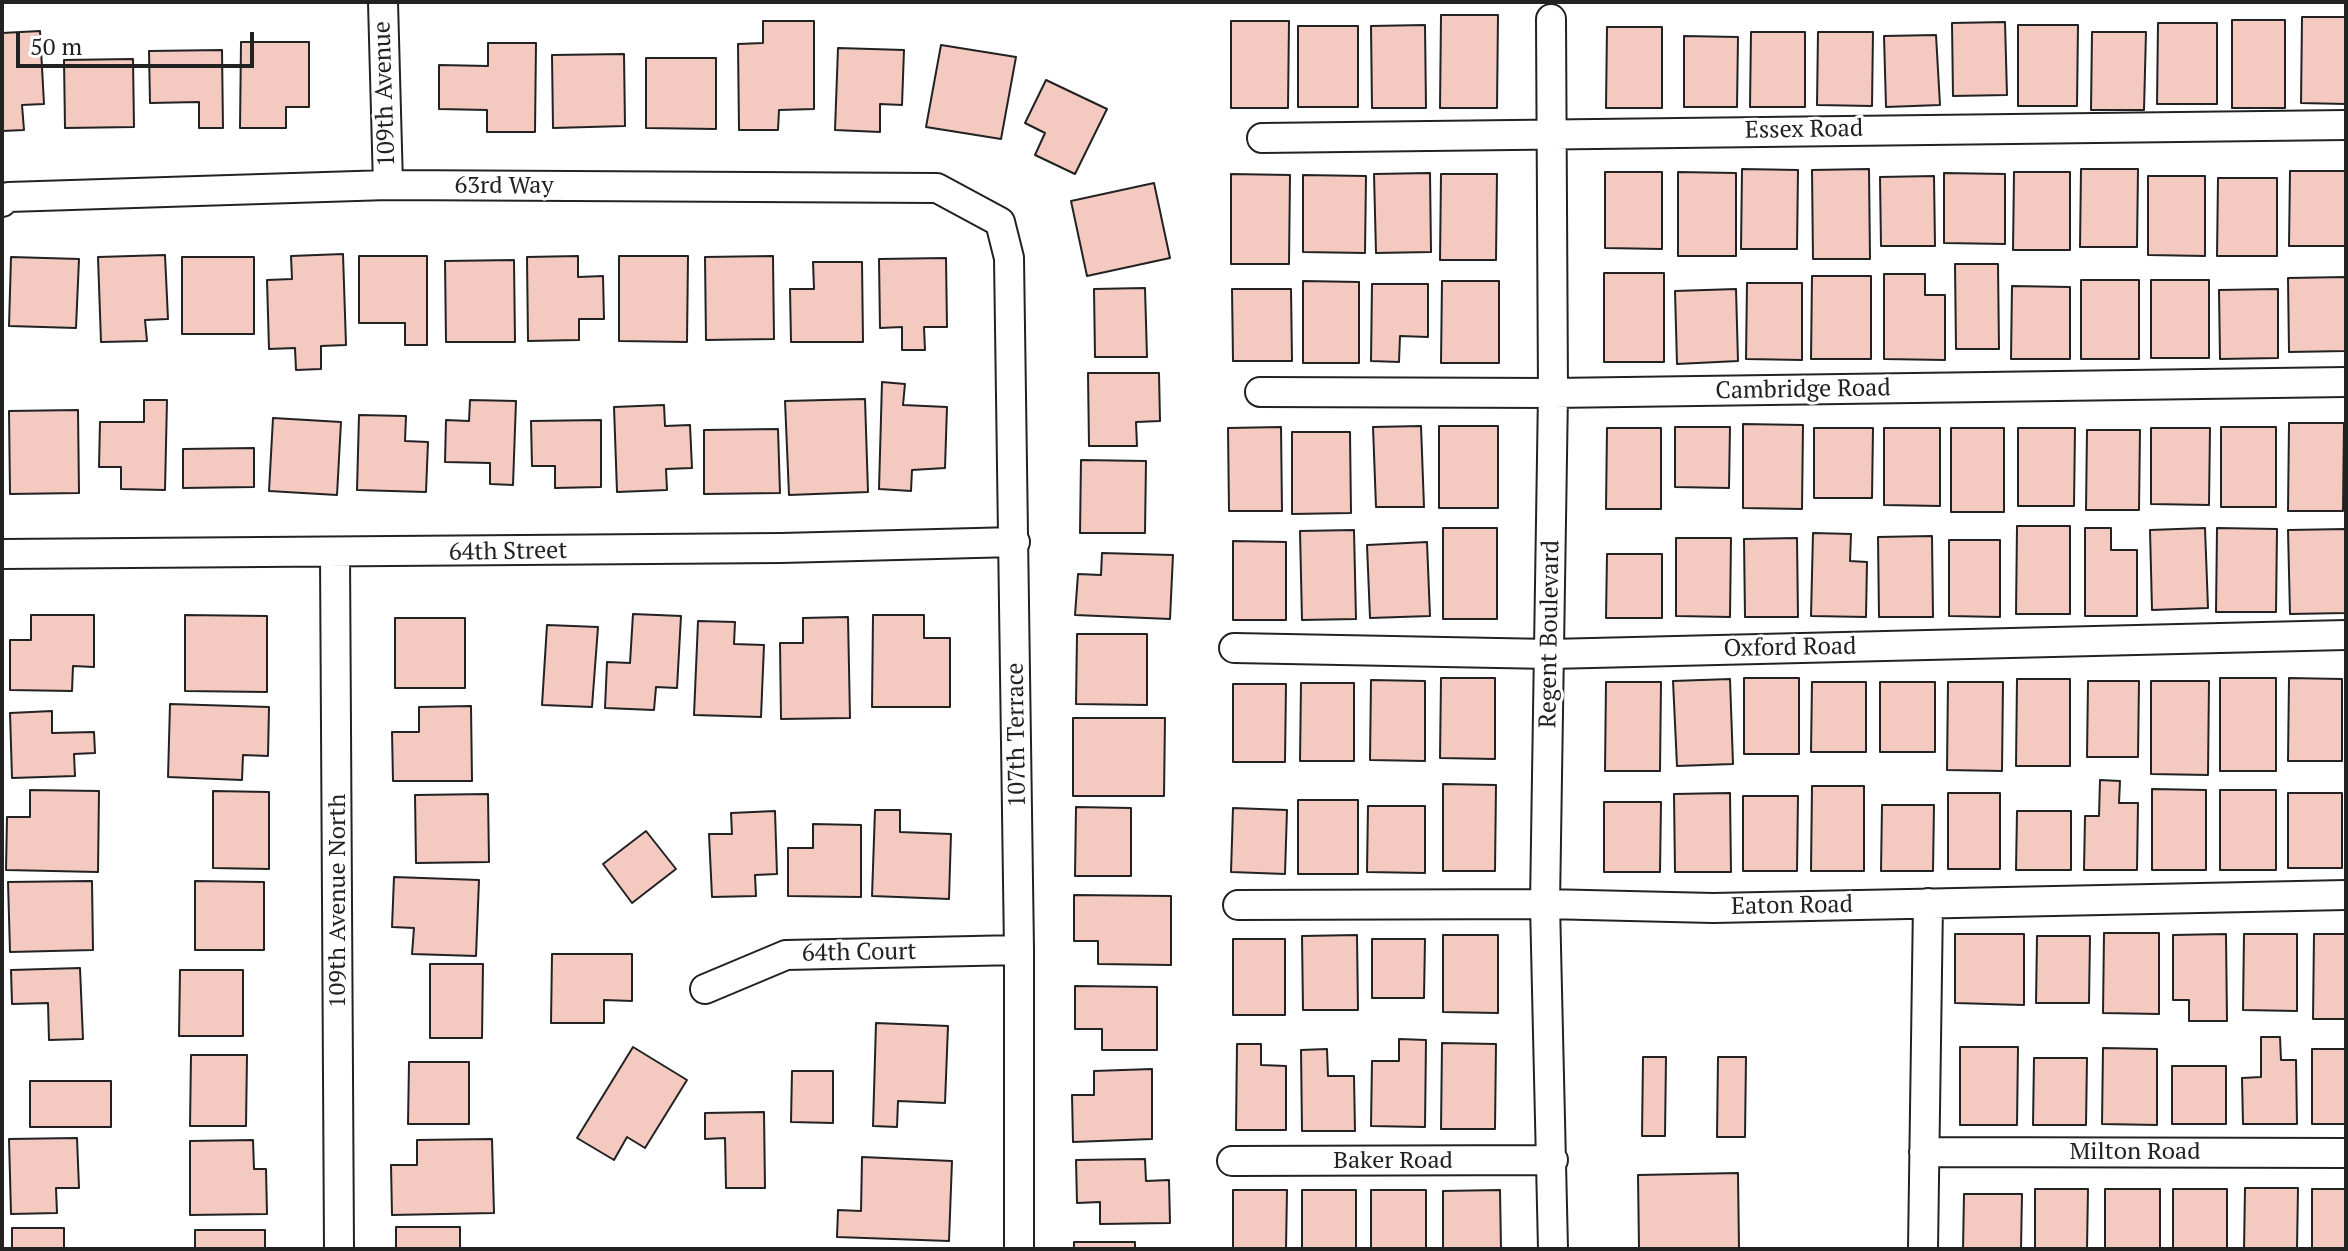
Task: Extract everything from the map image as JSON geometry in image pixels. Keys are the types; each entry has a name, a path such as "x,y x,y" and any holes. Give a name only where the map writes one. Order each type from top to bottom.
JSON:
{"street":[{"name":"109th Avenue","path":"383,2 388,185"},
{"name":"Regent Boulevard","path":"1551,19 1553,393 1545,904 1553,1249"},
{"name":"Essex Road","path":"1262,138 1553,132 2346,125"},
{"name":"63rd Way","path":"2,202 8,197 388,185 937,188 1000,222"},
{"name":"107th Terrace","path":"1000,222 1009,258 1015,542 1019,1249"},
{"name":"Cambridge Road","path":"1260,392 1553,393 2346,382"},
{"name":"64th Street","path":"2,554 335,554 1015,542"},
{"name":"109th Avenue North","path":"335,554 339,1249"},
{"name":"Oxford Road","path":"1234,648 1550,654 2346,635"},
{"name":"Eaton Road","path":"1238,905 1545,904 1713,908 2346,895"},
{"path":"1923,1249 1928,903"},
{"name":"64th Court","path":"705,989 786,955 1019,950"},
{"name":"Milton Road","path":"1924,1152 2346,1153"},
{"name":"Baker Road","path":"1232,1161 1553,1160"}],"building":[{"path":"1441,15 1498,15 1497,108 1440,108"},
{"path":"2302,17 2346,17 2346,104 2301,103"},
{"path":"2232,20 2285,20 2285,108 2232,108"},
{"path":"763,21 814,21 814,109 779,110 778,130 739,130 738,44 763,43"},
{"path":"1231,21 1289,21 1288,108 1231,108"},
{"path":"2005,22 2007,95 1953,96 1952,23"},
{"path":"2158,23 2217,23 2217,104 2157,104"},
{"path":"1425,25 1426,108 1372,108 1371,26"},
{"path":"2018,25 2078,25 2077,106 2018,106"},
{"path":"1298,26 1358,26 1358,107 1298,107"},
{"path":"1607,27 1662,27 1662,108 1606,108"},
{"path":"40,31 44,104 22,105 24,130 2,131 2,33"},
{"path":"1751,32 1805,32 1805,107 1750,107"},
{"path":"1818,32 1873,32 1872,106 1817,105"},
{"path":"2092,32 2146,32 2144,110 2091,110"},
{"path":"1936,35 1940,105 1886,107 1884,36"},
{"path":"1684,36 1738,37 1737,107 1684,107"},
{"path":"241,42 309,42 309,107 286,107 286,128 240,128"},
{"path":"488,43 536,43 535,132 487,132 487,110 439,109 439,65 488,66"},
{"path":"941,45 1016,57 1001,139 926,127"},
{"path":"838,48 904,50 902,105 880,104 880,132 835,130"},
{"path":"222,50 223,128 199,128 199,102 150,103 149,51"},
{"path":"624,54 625,126 553,128 552,55"},
{"path":"646,58 716,58 716,129 646,128"},
{"path":"133,59 134,127 65,128 64,60"},
{"path":"1046,80 1107,109 1075,174 1035,155 1045,133 1025,123"},
{"path":"1742,169 1798,170 1797,249 1741,249"},
{"path":"1869,169 1870,259 1813,259 1812,170"},
{"path":"2081,169 2138,169 2137,247 2080,247"},
{"path":"2290,171 2346,171 2346,246 2289,246"},
{"path":"1605,172 1662,172 1662,249 1605,248"},
{"path":"1678,172 1736,173 1736,256 1678,256"},
{"path":"2014,172 2070,172 2070,250 2013,250"},
{"path":"1430,173 1431,252 1376,253 1374,174"},
{"path":"1944,173 2005,174 2005,244 1944,243"},
{"path":"1231,174 1290,175 1289,264 1231,264"},
{"path":"1441,174 1497,174 1496,260 1440,260"},
{"path":"1303,175 1366,176 1365,253 1303,252"},
{"path":"1934,176 1935,246 1881,246 1880,177"},
{"path":"2148,176 2205,176 2205,256 2148,255"},
{"path":"2218,178 2277,178 2277,256 2217,256"},
{"path":"1154,183 1170,258 1087,276 1071,201"},
{"path":"343,254 346,345 321,346 321,369 296,370 295,348 269,349 267,280 292,279 291,256"},
{"path":"165,255 168,319 145,320 147,341 101,342 98,257"},
{"path":"359,256 427,256 427,345 405,345 405,323 359,323"},
{"path":"578,256 578,277 603,276 604,319 579,319 579,340 528,341 527,257"},
{"path":"619,256 688,256 687,342 619,341"},
{"path":"773,256 774,339 706,340 705,257"},
{"path":"11,257 79,259 76,328 9,326"},
{"path":"182,257 254,257 254,334 182,334"},
{"path":"946,258 947,327 924,327 925,350 902,350 902,327 880,328 879,259"},
{"path":"514,260 515,342 446,342 445,261"},
{"path":"813,262 862,262 863,342 791,342 790,289 814,289"},
{"path":"1955,264 1998,264 1999,349 1956,349"},
{"path":"1604,273 1664,273 1664,362 1604,362"},
{"path":"1884,274 1925,274 1925,295 1945,295 1945,360 1884,359"},
{"path":"1812,276 1871,276 1871,359 1811,359"},
{"path":"2346,277 2346,351 2289,352 2288,278"},
{"path":"2081,280 2139,280 2139,359 2081,359"},
{"path":"2151,280 2209,280 2209,358 2151,358"},
{"path":"1303,281 1359,282 1359,363 1303,363"},
{"path":"1442,281 1499,281 1499,363 1441,363"},
{"path":"1747,283 1802,283 1802,360 1746,359"},
{"path":"1372,284 1428,284 1428,337 1400,336 1399,362 1371,361"},
{"path":"2012,286 2070,287 2070,359 2011,359"},
{"path":"1145,288 1147,357 1095,357 1094,289"},
{"path":"1232,289 1291,289 1292,361 1233,361"},
{"path":"1736,289 1738,361 1677,364 1675,291"},
{"path":"2278,289 2278,358 2220,359 2219,290"},
{"path":"1088,373 1159,373 1160,421 1136,422 1137,446 1089,446"},
{"path":"882,382 905,384 903,405 947,407 945,468 912,470 911,491 879,489"},
{"path":"865,399 868,492 789,495 785,401"},
{"path":"144,400 167,400 165,490 121,489 121,467 99,467 100,422 144,422"},
{"path":"470,400 516,401 513,485 490,484 490,463 445,462 446,420 469,421"},
{"path":"664,405 665,426 690,425 692,468 666,469 667,490 617,492 614,407"},
{"path":"78,410 79,493 10,494 9,411"},
{"path":"359,415 406,416 405,441 428,442 426,492 357,490"},
{"path":"273,418 341,422 337,495 269,491"},
{"path":"601,420 601,487 555,488 555,466 532,466 531,421"},
{"path":"2289,423 2344,423 2343,511 2288,511"},
{"path":"1743,424 1803,425 1802,509 1743,508"},
{"path":"1421,426 1424,507 1376,507 1373,427"},
{"path":"1439,426 1498,426 1498,508 1439,508"},
{"path":"1281,427 1282,511 1229,511 1228,428"},
{"path":"1675,427 1730,427 1729,488 1675,487"},
{"path":"2221,427 2276,427 2276,507 2221,507"},
{"path":"1607,428 1661,428 1661,509 1606,509"},
{"path":"1814,428 1873,428 1872,498 1814,498"},
{"path":"1884,428 1940,428 1940,506 1884,505"},
{"path":"1951,428 2004,428 2004,512 1951,512"},
{"path":"2018,428 2075,428 2074,506 2018,506"},
{"path":"2151,428 2210,428 2209,505 2151,504"},
{"path":"778,429 780,493 704,494 704,430"},
{"path":"2087,430 2140,430 2139,510 2086,510"},
{"path":"1292,432 1350,432 1351,513 1292,514"},
{"path":"254,448 254,487 183,488 183,449"},
{"path":"1081,460 1146,461 1145,533 1080,533"},
{"path":"2017,526 2070,526 2070,614 2016,614"},
{"path":"1443,528 1497,528 1497,619 1443,619"},
{"path":"2085,528 2111,528 2111,550 2137,550 2137,616 2085,616"},
{"path":"2205,528 2208,608 2152,610 2150,530"},
{"path":"2217,528 2277,529 2276,612 2216,612"},
{"path":"2346,529 2346,613 2290,614 2288,530"},
{"path":"1354,530 1356,619 1302,620 1300,531"},
{"path":"1813,533 1851,534 1850,561 1867,562 1866,617 1811,616"},
{"path":"1932,536 1933,617 1879,617 1878,537"},
{"path":"1676,538 1731,538 1730,617 1676,616"},
{"path":"1797,538 1798,617 1745,617 1744,539"},
{"path":"1949,540 2000,540 2000,617 1949,616"},
{"path":"1233,541 1286,542 1286,620 1233,620"},
{"path":"1427,542 1430,616 1370,618 1367,545"},
{"path":"1102,553 1173,555 1170,619 1075,615 1078,574 1101,575"},
{"path":"1607,554 1662,554 1662,618 1606,618"},
{"path":"633,614 681,616 677,688 656,687 654,710 605,708 607,662 630,663"},
{"path":"31,615 94,615 94,667 73,666 72,691 10,690 10,640 31,640"},
{"path":"185,615 267,616 267,692 185,691"},
{"path":"873,615 924,615 924,638 950,638 950,707 872,707"},
{"path":"848,617 850,718 781,719 780,643 803,643 803,618"},
{"path":"395,618 465,618 465,688 395,688"},
{"path":"698,621 735,622 734,644 764,645 761,717 694,715"},
{"path":"547,625 598,627 592,707 542,705"},
{"path":"1077,634 1147,634 1147,705 1076,704"},
{"path":"1441,678 1495,678 1495,759 1440,758"},
{"path":"1744,678 1799,678 1799,754 1744,754"},
{"path":"2220,678 2276,678 2276,771 2220,771"},
{"path":"2289,678 2342,679 2342,761 2288,761"},
{"path":"1730,679 1733,764 1677,766 1673,681"},
{"path":"2017,679 2070,679 2070,766 2016,766"},
{"path":"1371,680 1425,681 1425,761 1370,760"},
{"path":"2088,681 2139,681 2138,757 2087,757"},
{"path":"2151,681 2209,681 2208,775 2151,774"},
{"path":"1606,682 1661,682 1660,771 1605,771"},
{"path":"1812,682 1866,682 1866,752 1811,752"},
{"path":"1880,682 1935,682 1935,752 1880,752"},
{"path":"1948,682 2003,682 2002,771 1947,770"},
{"path":"1301,683 1354,683 1354,761 1300,761"},
{"path":"1233,684 1286,684 1285,762 1233,762"},
{"path":"170,704 269,707 268,756 243,755 242,780 168,777"},
{"path":"471,706 472,781 393,781 392,732 419,732 419,707"},
{"path":"52,711 52,733 94,732 95,753 74,754 75,776 12,778 10,713"},
{"path":"1073,718 1165,718 1164,796 1073,796"},
{"path":"2100,780 2120,781 2119,803 2138,803 2137,870 2084,870 2085,816 2099,816"},
{"path":"1443,784 1496,785 1495,871 1443,871"},
{"path":"1812,786 1864,786 1864,871 1811,871"},
{"path":"2152,789 2206,790 2206,870 2152,870"},
{"path":"30,790 99,791 98,872 6,870 7,817 30,817"},
{"path":"2220,790 2276,790 2276,870 2220,870"},
{"path":"213,791 269,792 269,869 213,868"},
{"path":"1730,793 1731,872 1675,872 1674,794"},
{"path":"1948,793 2000,793 2000,869 1948,869"},
{"path":"2288,793 2342,793 2342,868 2288,868"},
{"path":"488,794 489,862 416,863 415,795"},
{"path":"1743,796 1798,796 1797,871 1743,871"},
{"path":"1298,800 1358,800 1358,874 1298,874"},
{"path":"1604,802 1661,802 1660,872 1604,872"},
{"path":"1882,805 1934,805 1933,871 1881,871"},
{"path":"1368,806 1425,806 1425,873 1367,872"},
{"path":"1076,807 1131,808 1131,876 1075,876"},
{"path":"1233,808 1287,810 1285,874 1231,872"},
{"path":"875,810 900,810 900,832 951,834 949,899 872,896"},
{"path":"775,811 777,874 755,875 756,896 712,897 709,834 732,834 731,813"},
{"path":"2017,811 2071,811 2071,870 2016,870"},
{"path":"813,824 861,825 861,897 788,896 788,848 813,848"},
{"path":"646,831 676,869 632,903 603,864"},
{"path":"394,877 479,880 476,956 412,954 414,928 392,927"},
{"path":"92,881 93,950 10,952 8,882"},
{"path":"195,881 264,882 264,950 195,950"},
{"path":"1074,895 1171,896 1171,965 1098,964 1098,941 1074,941"},
{"path":"2104,933 2159,933 2159,1014 2103,1013"},
{"path":"1955,934 2024,934 2024,1005 1955,1003"},
{"path":"2226,934 2227,1021 2189,1021 2189,1000 2173,1000 2173,935"},
{"path":"2244,934 2297,934 2297,1011 2243,1010"},
{"path":"2314,934 2346,934 2346,1019 2313,1019"},
{"path":"1357,935 1358,1010 1303,1010 1302,936"},
{"path":"1443,935 1498,935 1498,1013 1443,1012"},
{"path":"2037,936 2090,936 2089,1003 2036,1003"},
{"path":"1233,939 1285,939 1285,1015 1233,1015"},
{"path":"1372,939 1425,939 1424,998 1372,998"},
{"path":"552,954 632,954 632,1001 604,1000 604,1023 551,1023"},
{"path":"430,964 483,964 482,1038 430,1038"},
{"path":"80,968 83,1039 49,1040 48,1003 12,1004 11,970"},
{"path":"180,970 243,970 243,1036 179,1036"},
{"path":"1075,986 1157,987 1157,1050 1102,1050 1102,1029 1075,1029"},
{"path":"876,1023 948,1026 945,1103 898,1101 897,1127 873,1126"},
{"path":"2261,1037 2280,1037 2281,1060 2296,1060 2297,1124 2243,1124 2242,1078 2261,1077"},
{"path":"1399,1039 1426,1040 1425,1127 1371,1126 1372,1061 1399,1061"},
{"path":"1442,1043 1496,1044 1495,1129 1441,1129"},
{"path":"1237,1044 1261,1044 1261,1065 1286,1066 1286,1130 1236,1130"},
{"path":"633,1047 687,1080 645,1148 627,1137 614,1160 577,1138"},
{"path":"1960,1047 2018,1047 2017,1125 1960,1125"},
{"path":"2103,1048 2157,1049 2157,1125 2102,1124"},
{"path":"1327,1049 1328,1076 1354,1076 1355,1131 1302,1131 1301,1050"},
{"path":"2312,1049 2346,1049 2346,1124 2312,1124"},
{"path":"191,1055 247,1055 246,1126 190,1126"},
{"path":"1643,1057 1666,1057 1665,1136 1642,1136"},
{"path":"1718,1057 1746,1057 1745,1137 1717,1137"},
{"path":"2034,1058 2087,1058 2086,1125 2033,1125"},
{"path":"409,1062 469,1062 469,1124 408,1124"},
{"path":"2172,1066 2226,1066 2226,1124 2172,1124"},
{"path":"1152,1069 1152,1139 1073,1142 1072,1095 1094,1095 1094,1071"},
{"path":"792,1071 833,1071 833,1123 791,1122"},
{"path":"30,1081 111,1081 111,1127 30,1127"},
{"path":"764,1112 765,1188 726,1188 725,1138 705,1139 705,1113"},
{"path":"77,1138 79,1188 56,1188 57,1213 11,1214 9,1139"},
{"path":"492,1139 494,1213 392,1215 391,1165 417,1165 417,1140"},
{"path":"253,1140 254,1169 266,1169 267,1214 190,1215 190,1141"},
{"path":"862,1157 952,1161 949,1241 837,1237 838,1210 861,1211"},
{"path":"1145,1159 1146,1181 1169,1180 1170,1223 1100,1224 1100,1202 1077,1203 1076,1160"},
{"path":"1738,1173 1739,1249 1639,1249 1638,1175"},
{"path":"2245,1188 2298,1188 2297,1249 2244,1249"},
{"path":"2035,1189 2088,1189 2087,1249 2035,1249"},
{"path":"2105,1189 2160,1189 2160,1249 2105,1249"},
{"path":"2173,1189 2227,1189 2227,1249 2173,1249"},
{"path":"2312,1189 2346,1189 2346,1249 2312,1249"},
{"path":"1233,1190 1287,1190 1286,1249 1233,1249"},
{"path":"1302,1190 1356,1190 1356,1249 1302,1249"},
{"path":"1371,1190 1426,1190 1426,1249 1371,1249"},
{"path":"1500,1190 1501,1249 1443,1249 1443,1191"},
{"path":"1964,1194 2022,1194 2021,1249 1963,1249"},
{"path":"396,1227 460,1227 460,1249 396,1249"},
{"path":"12,1228 64,1228 64,1249 12,1249"},
{"path":"195,1230 265,1230 265,1249 195,1249"},
{"path":"1074,1242 1135,1242 1135,1249 1074,1249"}]}
